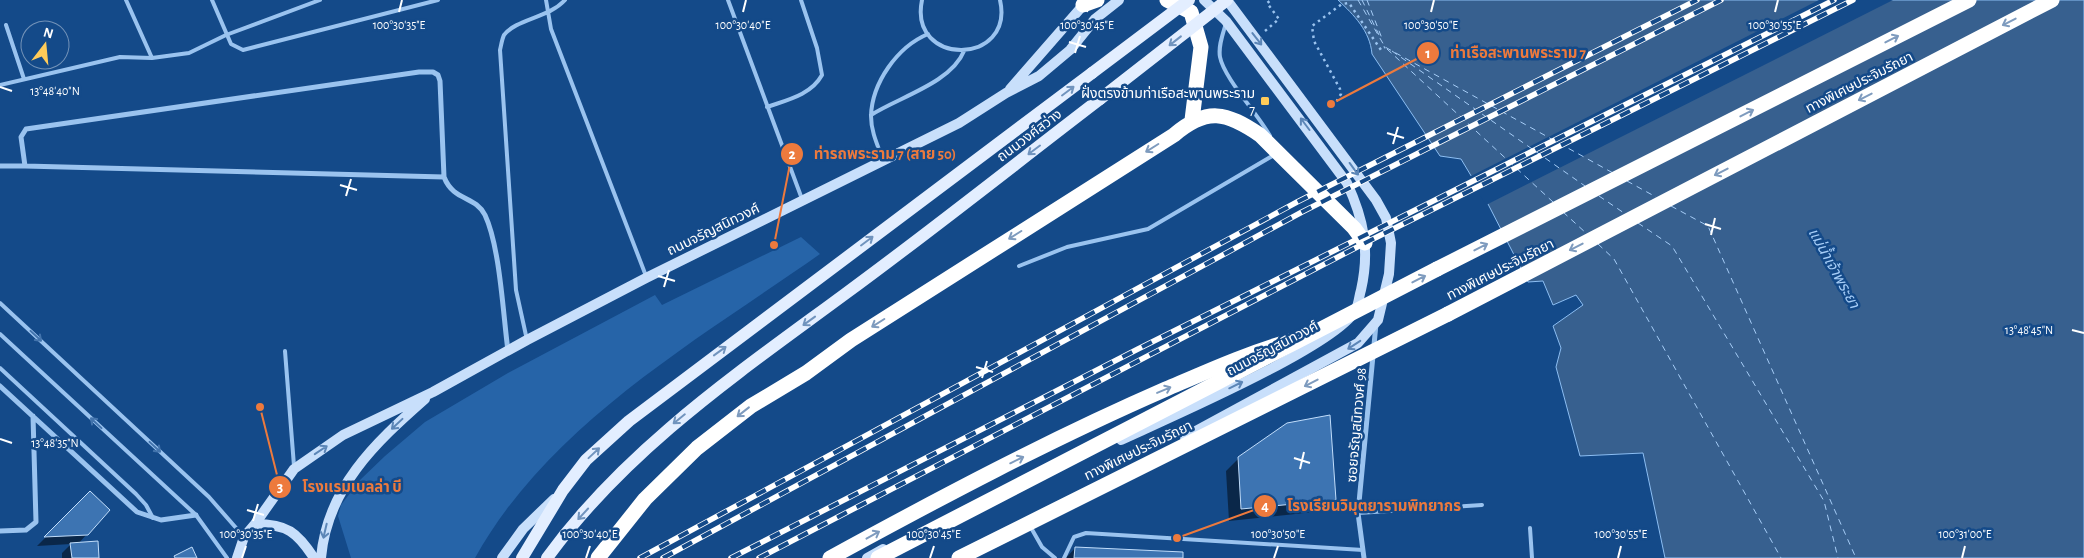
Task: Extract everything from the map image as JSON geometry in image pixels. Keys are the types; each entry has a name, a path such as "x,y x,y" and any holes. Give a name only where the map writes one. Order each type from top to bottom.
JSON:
{"highway":[{"path":"1167,0 1191,12 1201,47 1192,120"},
{"name":"ทางพิเศษประจิมรัถยา","path":"878,558 1969,0"},
{"name":"ทางพิเศษประจิมรัถยา","path":"959,558 1448,314 2052,0"},
{"path":"598,558 645,498 697,448 751,406 1174,135 1192,120 1223,115 1242,123 1260,135 1354,228 1365,243"},
{"path":"830,558 938,499 1106,415 1264,348 1312,335"}],"main road":[{"name":"ถนนจรัญสนิทวงศ์","path":"237,558 244,537 294,469 343,435 433,392 646,278 959,123 1006,93 1039,76 1070,50 1095,19 1119,0"},
{"name":"ถนนวงศ์สว่าง","path":"563,490 586,460 629,420 1190,0"},
{"name":"ถนนจรัญสนิทวงศ์","path":"866,558 923,529 1039,480 1268,370 1343,326 1356,309 1366,270 1365,243 1360,210 1347,183 1226,21 1204,0"},
{"name":"ถนนวงศ์สว่าง","path":"563,536 661,434 710,394 848,293 1227,0"},
{"path":"966,558 1026,520 1152,456 1358,344 1376,323 1389,274 1392,243 1386,218 1376,200 1227,0"},
{"name":"ถนนจรัญสนิทวงศ์","path":"1006,93 1090,2"},
{"name":"ถนนจรัญสนิทวงศ์","path":"322,558 328,520 333,505 351,474 382,439 433,392"},
{"path":"502,558 523,529 563,490"},
{"path":"522,558 563,490"},
{"path":"255,524 272,524 294,532 302,539 314,558"},
{"path":"547,558 563,536"},
{"path":"554,558 563,536"}],"street":[{"path":"25,166 22,138 26,129 420,72 433,72 438,75 440,81 444,177 454,193 475,203 485,215 494,246 508,351"},
{"path":"0,166 444,177"},
{"name":"ซอยจรัญสนิทวงศ์ 98","path":"1364,558 1358,514 1376,323"},
{"path":"0,386 137,512 161,520 175,520 196,515"},
{"path":"0,531 26,530 36,522 33,416"}],"lane":[{"path":"126,0 152,58"},
{"path":"212,0 231,44 242,50 438,0"},
{"path":"0,85 120,57 152,58 189,53 226,35 320,0"},
{"path":"546,0 551,29 646,278"},
{"path":"527,340 516,290 500,50 504,36 515,27 548,14 564,0"},
{"path":"728,0 803,201"},
{"path":"767,107 802,94 817,84 822,75 817,48 801,0"},
{"path":"922,0 921,17 928,34 944,47 964,51 979,47 994,34 1001,20 1000,0"},
{"path":"1019,266 1067,247 1148,228 1278,152 1261,120 1231,79 1220,58 1220,43 1226,21"},
{"path":"6,25 24,79"},
{"path":"883,160 873,134 871,115 876,94 889,66 897,57 928,34"},
{"path":"871,115 940,78 955,67 964,51"},
{"path":"0,303 209,497 244,537"},
{"path":"0,334 196,515 227,558"},
{"path":"285,351 294,469"},
{"path":"0,368 136,494 146,504 153,518"},
{"path":"1358,514 1482,505"},
{"path":"1026,520 1042,547 1055,558"},
{"path":"1530,528 1532,558"},
{"path":"1064,558 1074,537 1086,533 1363,550"}],"path":[{"path":"1264,32 1279,19 1267,3 1271,0"},
{"path":"1333,107 1341,94 1340,89 1314,42 1312,26 1342,4 1349,3 1381,50 1385,47"}],"shaded area":[{"path":"801,237 820,254 677,352 585,425 543,466 506,510 475,558 351,558 338,516 341,505 360,480 425,422 508,373 655,295 662,305"}],"water":[{"name":"แม่น้ำเจ้าพระยา","path":"1338,0 2084,0 2084,558 1665,558 1643,453 1580,456 1556,367 1561,348 1553,326 1583,305 1576,295 1553,305 1543,281 1528,282 1488,204 1461,159 1440,156 1372,54 1365,31"}],"pier":[{"path":"1819,0 1893,0 1486,205 1469,177"}],"building":[{"path":"1330,415 1336,500 1241,509 1238,457 1287,423"},
{"path":"90,491 110,510 88,535 44,537"},
{"path":"98,541 99,558 72,558 70,543"},
{"path":"192,547 197,558 175,558 174,556"},
{"path":"1075,547 1183,552 1183,558 1074,558"}],"ferry route":[{"path":"1358,0 1385,47 1613,173"},
{"path":"1362,0 1380,37"},
{"path":"1367,0 1383,41"},
{"path":"1387,49 1553,202"},
{"path":"1392,51 1585,186"},
{"path":"1627,181 1656,197"},
{"path":"1599,196 1624,213"},
{"path":"1671,206 1708,226 1856,558"},
{"path":"1563,212 1586,233"},
{"path":"1638,223 1672,246 1824,501 1838,558"},
{"path":"1598,244 1614,259 1781,558"}],"railway":[{"path":"640,558 1297,202 1697,0"},
{"path":"663,558 1302,212 1721,0"},
{"path":"731,558 1138,349 1834,0"},
{"path":"759,558 1365,243 1853,0"}],"place":[{"name":"ฝั่งตรงข้ามท่าเรือสะพานพระราม 7","path":"1265,101"},
{"name":"ท่าเรือสะพานพระราม 7","path":"1331,104"},
{"name":"ท่ารถพระราม 7 (สาย 50)","path":"774,245"},
{"name":"โรงแรมเบลล่า บี","path":"260,407"},
{"name":"โรงเรียนวิมุตยารามพิทยากร","path":"1177,538"}]}
